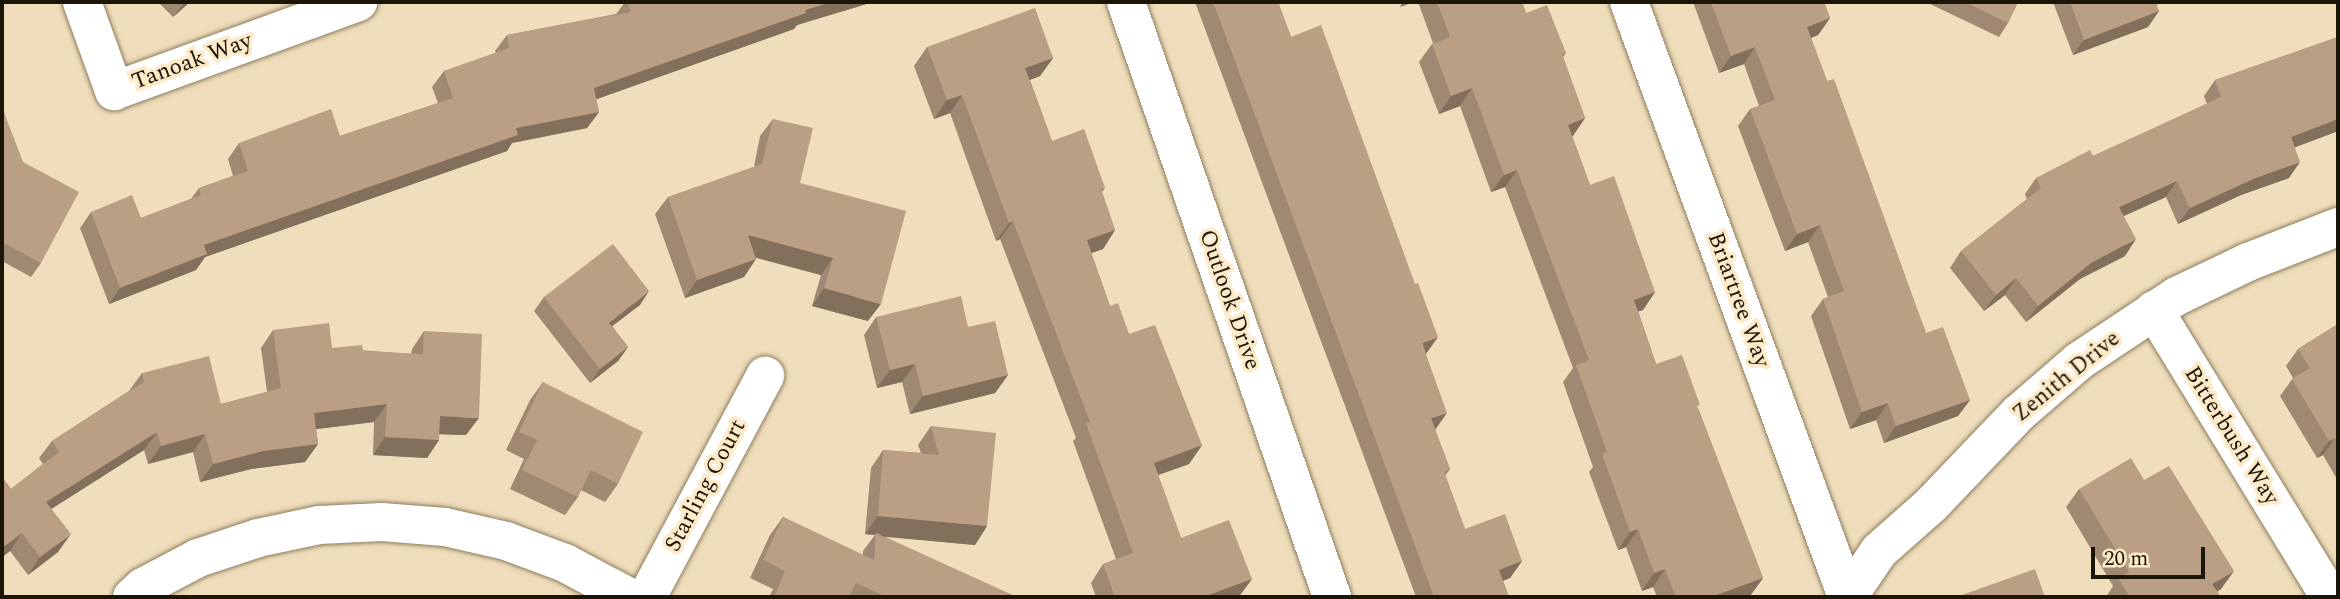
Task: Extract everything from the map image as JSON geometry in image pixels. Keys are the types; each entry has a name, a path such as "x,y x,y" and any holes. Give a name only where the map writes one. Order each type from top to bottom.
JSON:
{"street":[{"name":"Tanoak Way","path":"82,2 114,90 358,2"},
{"name":"Outlook Drive","path":"1126,2 1332,597"},
{"name":"Briartree Way","path":"1629,2 1847,597"},
{"name":"Zenith Drive","path":"1847,597 1879,551 1931,505 2020,413 2079,361 2154,310 2248,262 2338,227"},
{"name":"Bitterbush Way","path":"2154,310 2330,597"},
{"name":"Starling Court","path":"647,597 765,376"},
{"path":"132,597 143,587 198,558 258,538 320,525 382,522 445,527 506,541 565,563 629,597"}],"building":[{"path":"627,2 832,2 594,88 599,112 516,128 518,135 204,245 207,254 120,288 91,212 132,195 141,218 201,195 199,188 248,171 239,143 331,109 340,136 453,98 444,71 509,48 507,35 631,12"},
{"path":"1213,2 1278,2 1291,37 1321,25 1415,284 1418,283 1438,337 1422,343 1447,413 1431,418 1450,469 1444,471 1465,529 1505,514 1522,561 1499,570 1509,597 1434,597"},
{"path":"1437,2 1522,2 1526,13 1547,5 1566,53 1562,54 1585,118 1568,125 1590,185 1614,176 1655,292 1634,300 1656,364 1682,355 1700,405 1697,406 1763,578 1711,597 1676,597 1665,569 1654,573 1638,529 1630,532 1602,454 1607,452 1576,365 1589,360 1517,170 1504,175 1472,88 1451,96 1432,44 1450,37"},
{"path":"1711,2 1824,2 1830,18 1807,27 1827,81 1834,79 1926,333 1943,327 1970,400 1896,426 1888,403 1862,412 1823,299 1844,291 1820,225 1797,234 1750,109 1775,100 1755,47 1731,56"},
{"path":"1965,2 2018,2 2008,23"},
{"path":"2070,2 2155,2 2159,11 2084,40"},
{"path":"1035,8 1053,58 1025,68 1052,141 1084,129 1105,188 1101,189 1115,230 1087,240 1110,306 1118,303 1129,334 1155,325 1202,445 1154,463 1181,538 1229,520 1252,579 1203,597 1115,597 1103,564 1133,553 1086,423 1090,422 1013,221 1009,223 962,95 947,100 927,47"},
{"path":"2338,37 2338,119 2291,137 2300,162 2253,179 2190,208 2177,181 2119,207 2136,239 2091,263 2038,306 2016,278 1996,295 1961,251 2041,188 2036,178 2090,150 2093,156 2221,97 2215,80"},
{"path":"2,107 23,162 79,192 41,263 2,242"},
{"path":"773,119 813,128 800,183 906,211 881,304 824,288 833,258 748,235 756,259 697,280 668,197 762,164"},
{"path":"613,244 649,291 609,323 628,347 600,369 544,297"},
{"path":"961,296 968,327 995,321 1008,375 923,396 915,364 890,370 876,317"},
{"path":"329,323 332,348 362,345 363,351 423,354 424,331 482,334 479,418 440,416 439,440 385,437 387,404 314,413 318,444 263,451 213,464 205,434 161,446 157,432 46,502 71,534 40,557 22,533 2,548 2,477 11,489 59,452 52,441 144,382 142,373 209,356 221,404 281,388 273,330"},
{"path":"2338,324 2338,444 2335,438 2329,441 2292,379 2310,368 2298,349"},
{"path":"543,382 643,432 618,484 591,470 578,497 522,470 537,440 519,432"},
{"path":"931,426 996,433 987,526 878,516 883,450 939,455"},
{"path":"2131,458 2144,480 2169,466 2234,571 2212,584 2221,597 2130,597 2118,578 2129,572 2079,489"},
{"path":"783,517 874,560 876,533 1015,596 887,597 856,583 849,597 774,597 785,571 763,560"},
{"path":"2035,569 2045,597 1962,597 1962,595"}]}
